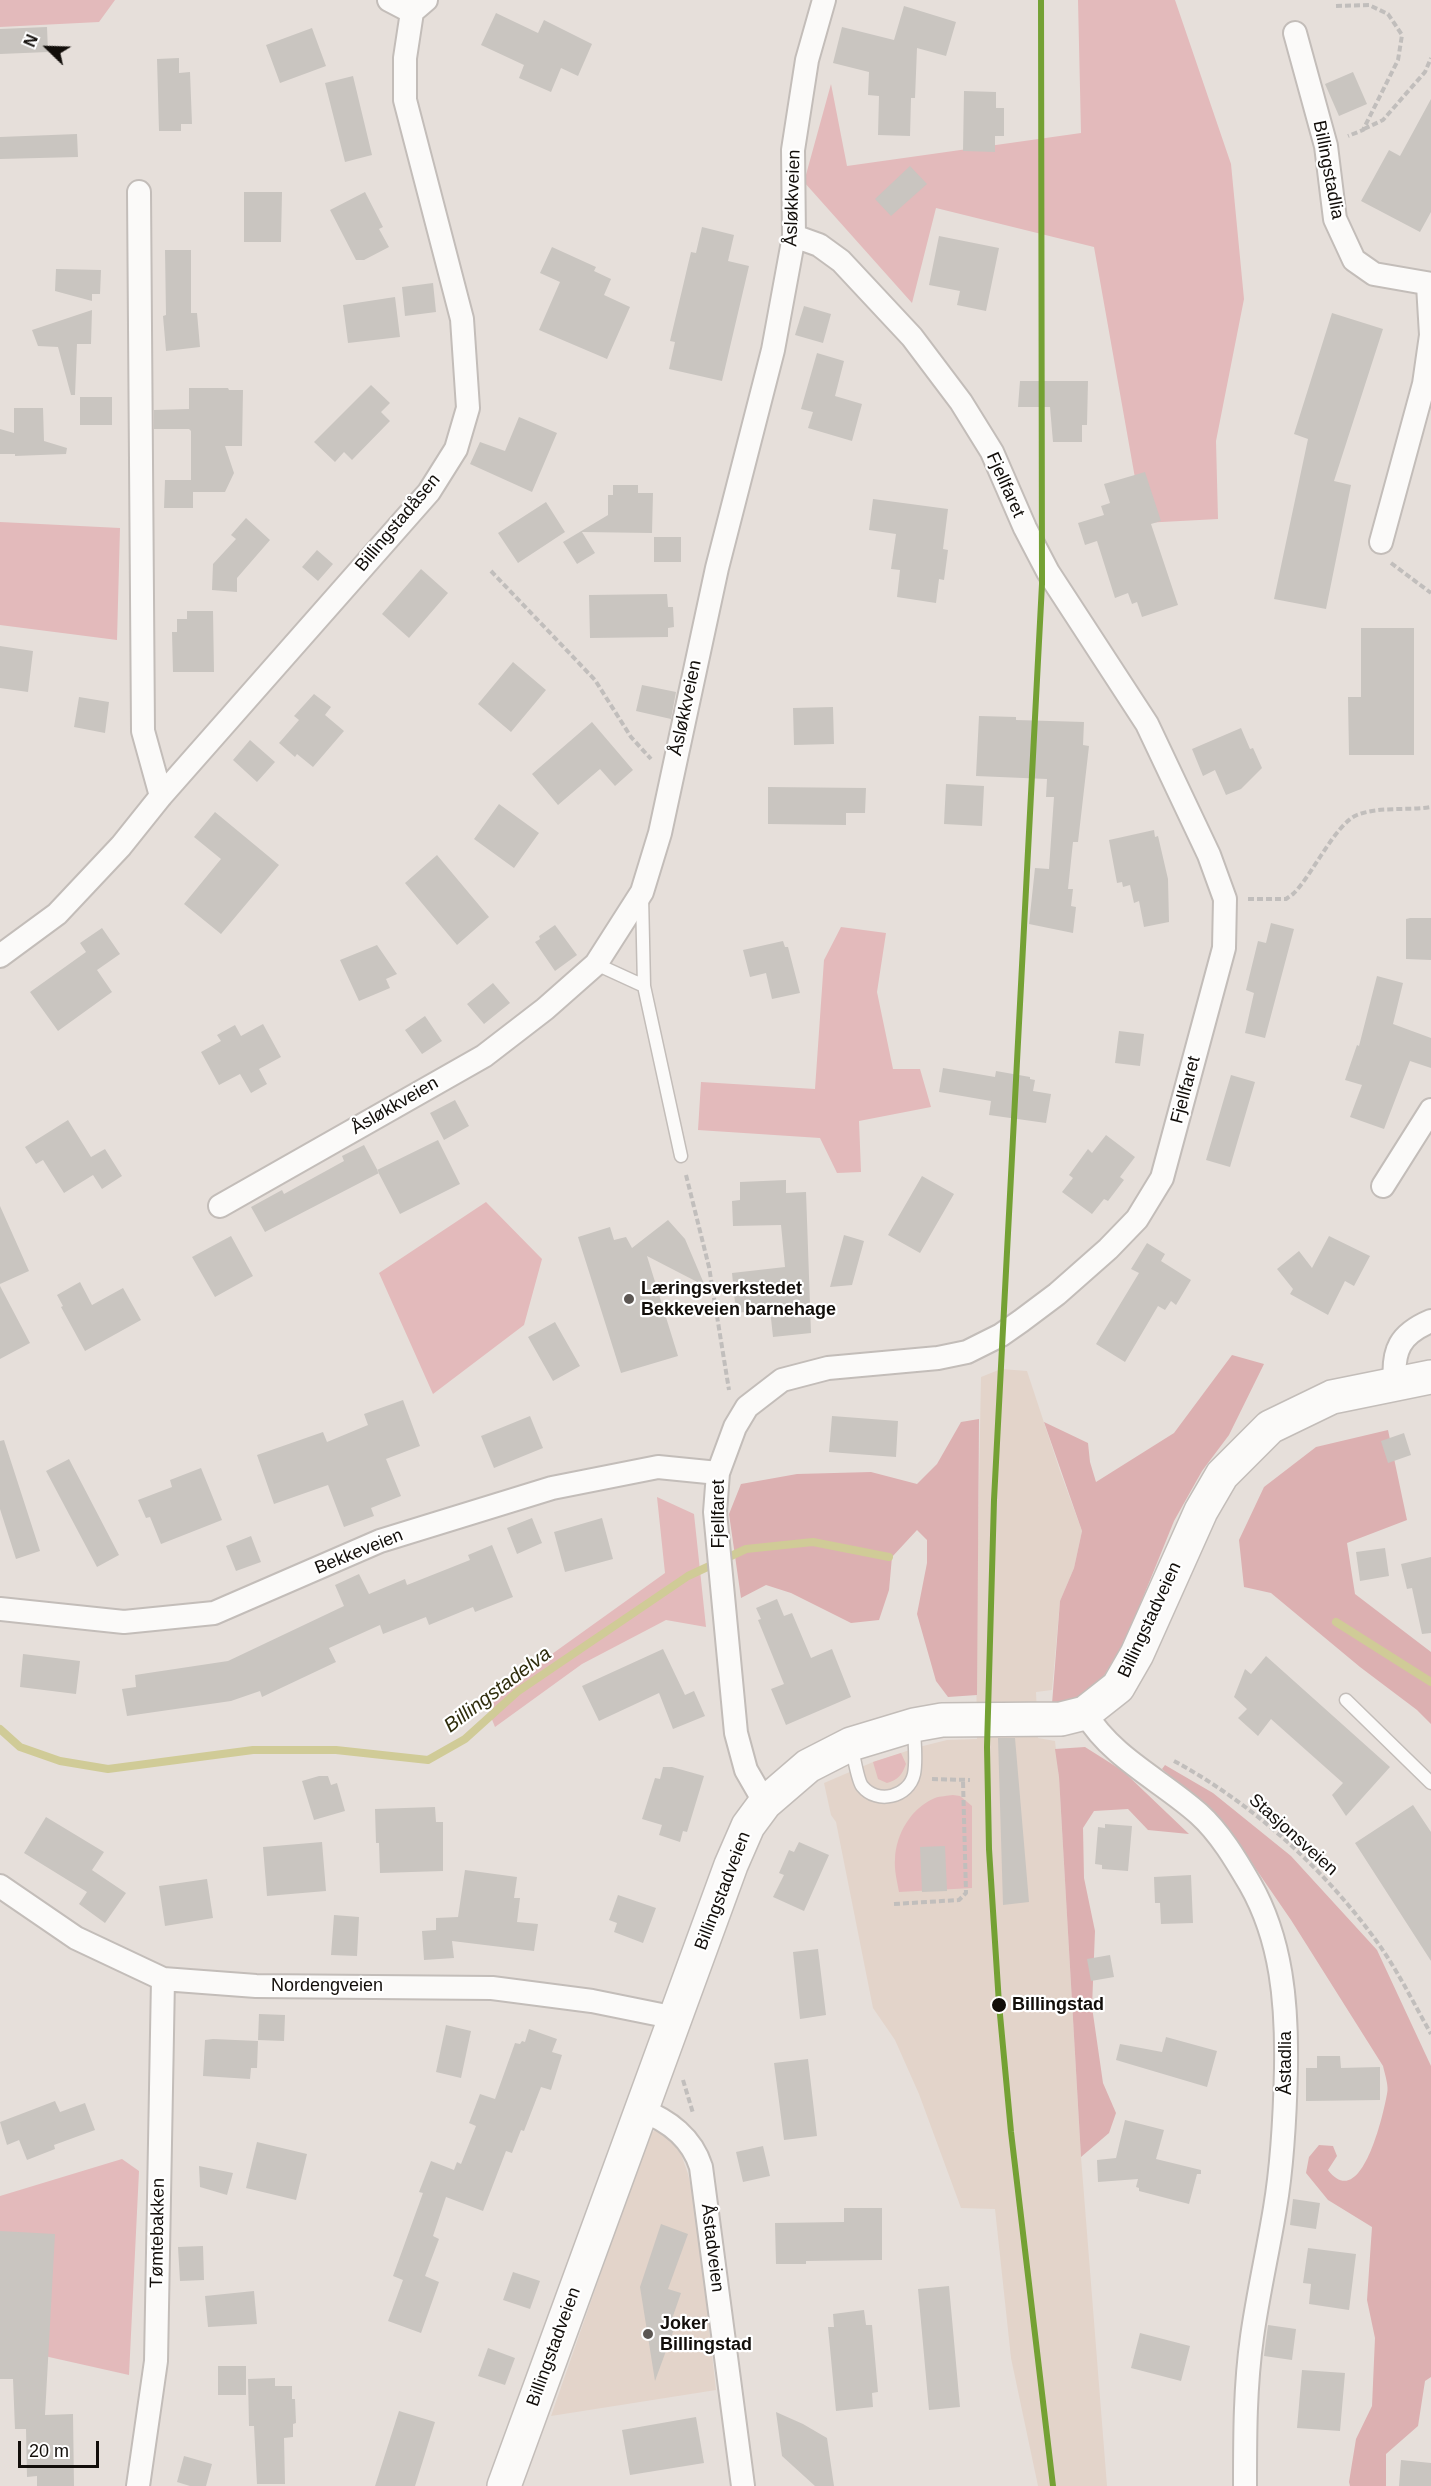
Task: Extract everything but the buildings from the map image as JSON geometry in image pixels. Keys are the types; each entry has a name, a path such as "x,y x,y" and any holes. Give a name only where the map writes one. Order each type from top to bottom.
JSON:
{"main road":[{"name":"Billingstadveien","path":"504,2486 731,1865 748,1827 765,1803 808,1766 851,1744 914,1725 942,1720 1061,1719 1085,1713 1118,1687 1137,1654 1201,1511 1222,1475 1270,1427 1332,1397 1431,1377"}],"street":[{"name":"Billingstadåsen","path":"0,956 57,914 121,846 161,796 429,492 456,450 468,408 462,319 405,100 405,58 419,6 389,0"},
{"name":"Åsløkkveien","path":"220,1206 484,1056 545,1009 596,964 642,892 660,833 717,568 773,350 794,236 793,150 807,60 824,0"},
{"name":"Billingstadlia","path":"1295,33 1326,146 1335,219 1354,260 1374,274 1430,285"},
{"path":"139,192 143,731 161,796"},
{"name":"Fjellfaret","path":"765,1803 746,1770 736,1733 715,1512 718,1473 735,1428 747,1407 782,1380 828,1368 938,1358 967,1352 1000,1335 1057,1294 1108,1250 1137,1219 1162,1178 1168,1157 1224,948 1225,899 1209,855 1147,724 1048,572 1025,528 992,452 961,402 912,338 841,261 819,244 794,236"},
{"path":"1381,542 1424,384 1431,335 1430,285"},
{"path":"1383,1186 1431,1110"},
{"path":"1395,1383 1395,1352 1408,1332 1431,1322"},
{"name":"Bekkeveien","path":"0,1609 124,1622 214,1613 380,1541 552,1488 658,1467 718,1473"},
{"name":"Åstadlia","path":"1085,1713 1103,1739 1201,1816 1217,1835 1250,1884 1265,1912 1280,1968 1287,2035 1286,2115 1276,2205 1252,2336 1247,2380 1245,2486"},
{"name":"Nordengveien","path":"0,1886 76,1938 164,1979 256,1986 492,1988 592,2001 676,2018"},
{"name":"Tømtebakken","path":"138,2486 156,2361 164,1979"},
{"name":"Åstadveien","path":"641,2110 657,2116 680,2134 692,2147 700,2167 743,2486"}],"lane":[{"path":"642,892 644,986 681,1156"},
{"path":"596,964 644,986"},
{"path":"1346,1700 1431,1784"},
{"path":"851,1744 861,1786 873,1794 887,1798 903,1791 914,1776 914,1725"}],"path":[{"path":"1336,6 1369,5 1388,14 1402,35 1398,60 1364,130"},
{"path":"1326,146 1383,120 1425,72 1431,58"},
{"path":"1381,542 1380,555 1431,593"},
{"path":"491,571 595,680 631,737 670,780"},
{"path":"1225,899 1286,899 1299,889 1343,826 1356,815 1431,807"},
{"path":"681,1156 709,1267 728,1388 747,1407"},
{"name":"Stasjonsveien","path":"1172,1760 1203,1777 1263,1822 1345,1901 1376,1941 1402,1981 1431,2034"},
{"path":"914,1776 970,1780"},
{"path":"894,1904 959,1900 966,1893 963,1781"},
{"path":"678,2072 685,2084 694,2116"}],"shaded area":[{"path":"0,0 115,0 99,22 0,27"},
{"path":"1078,0 1175,0 1231,164 1244,299 1216,441 1218,519 1143,523 1094,247 936,208 912,303 804,182 831,84 847,166 1081,133"},
{"path":"0,522 120,528 117,640 0,625"},
{"path":"841,927 886,933 877,992 893,1069 920,1069 931,1107 859,1121 861,1172 837,1173 820,1138 698,1130 701,1082 815,1089 824,960"},
{"path":"486,1202 542,1259 524,1325 433,1394 379,1273"},
{"path":"1232,1355 1264,1364 1229,1435 1202,1471 1174,1521 1127,1637 1101,1681 1074,1703 1052,1704 1060,1601 1074,1568 1082,1531 1044,1422 1088,1443 1090,1462 1096,1482 1174,1433"},
{"path":"1001,1369 1027,1371 1082,1531 1074,1568 1060,1601 1052,1690 1036,1692 1038,1738 1055,1741 1059,1777 1081,2157 1107,2486 1038,2486 1011,2358 995,2209 961,2208 919,2094 895,2040 873,2008 836,1822 831,1815 824,1783 873,1762 919,1747 947,1740 977,1739 976,1651 981,1377"},
{"path":"979,1419 977,1695 948,1697 936,1681 917,1614 927,1563 927,1540 917,1530 892,1557 889,1590 879,1620 851,1623 791,1593 766,1585 741,1598 729,1514 741,1484 797,1474 871,1472 917,1484 937,1464 961,1422"},
{"path":"1388,1430 1407,1520 1347,1543 1355,1594 1431,1652 1431,1724 1417,1710 1360,1667 1271,1593 1244,1587 1239,1540 1264,1487 1316,1447"},
{"path":"657,1497 694,1514 706,1627 666,1620 582,1664 495,1727 485,1702 665,1573"},
{"path":"1085,1747 1123,1771 1189,1834 1148,1830 1128,1809 1094,1811 1083,1828 1084,1878 1095,1931 1092,2007 1103,2083 1116,2113 1109,2133 1081,2157 1059,1777 1055,1749"},
{"path":"901,1753 906,1764 899,1776 887,1783 878,1779 873,1762"},
{"path":"1165,1765 1213,1793 1291,1856 1377,1950 1431,2066 1431,2377 1425,2381 1418,2426 1386,2454 1386,2486 1350,2486 1349,2482 1356,2439 1372,2406 1375,2338 1367,2300 1372,2227 1328,2200 1306,2173 1309,2157 1319,2145 1333,2146 1337,2156 1328,2170 1340,2180 1351,2179 1360,2171 1375,2139 1385,2105 1388,2088 1383,2066 1291,1920 1238,1843 1207,1809 1162,1769"},
{"path":"960,1796 972,1806 972,1888 899,1892 895,1859 898,1840 906,1823 926,1802 937,1797"},
{"path":"654,2131 661,2131 669,2136 681,2154 688,2174 696,2210 716,2390 551,2416 649,2135"},
{"path":"122,2159 139,2171 129,2375 0,2346 0,2196"}],"waterway":[{"name":"Billingstadelva","path":"0,1729 20,1747 60,1761 108,1769 253,1750 336,1750 428,1760 465,1739 517,1692 688,1576 746,1549 813,1542 889,1557"},
{"path":"1336,1622 1431,1682"}],"transit line":[{"path":"1041,0 1042,584 994,1500 987,1747 989,1849 999,2004 1011,2132 1053,2486"}],"place":[{"name":"Læringsverkstedet Bekkeveien barnehage","path":"629,1299"},
{"name":"Billingstad","path":"999,2005"},
{"name":"Joker Billingstad","path":"648,2334"}]}
